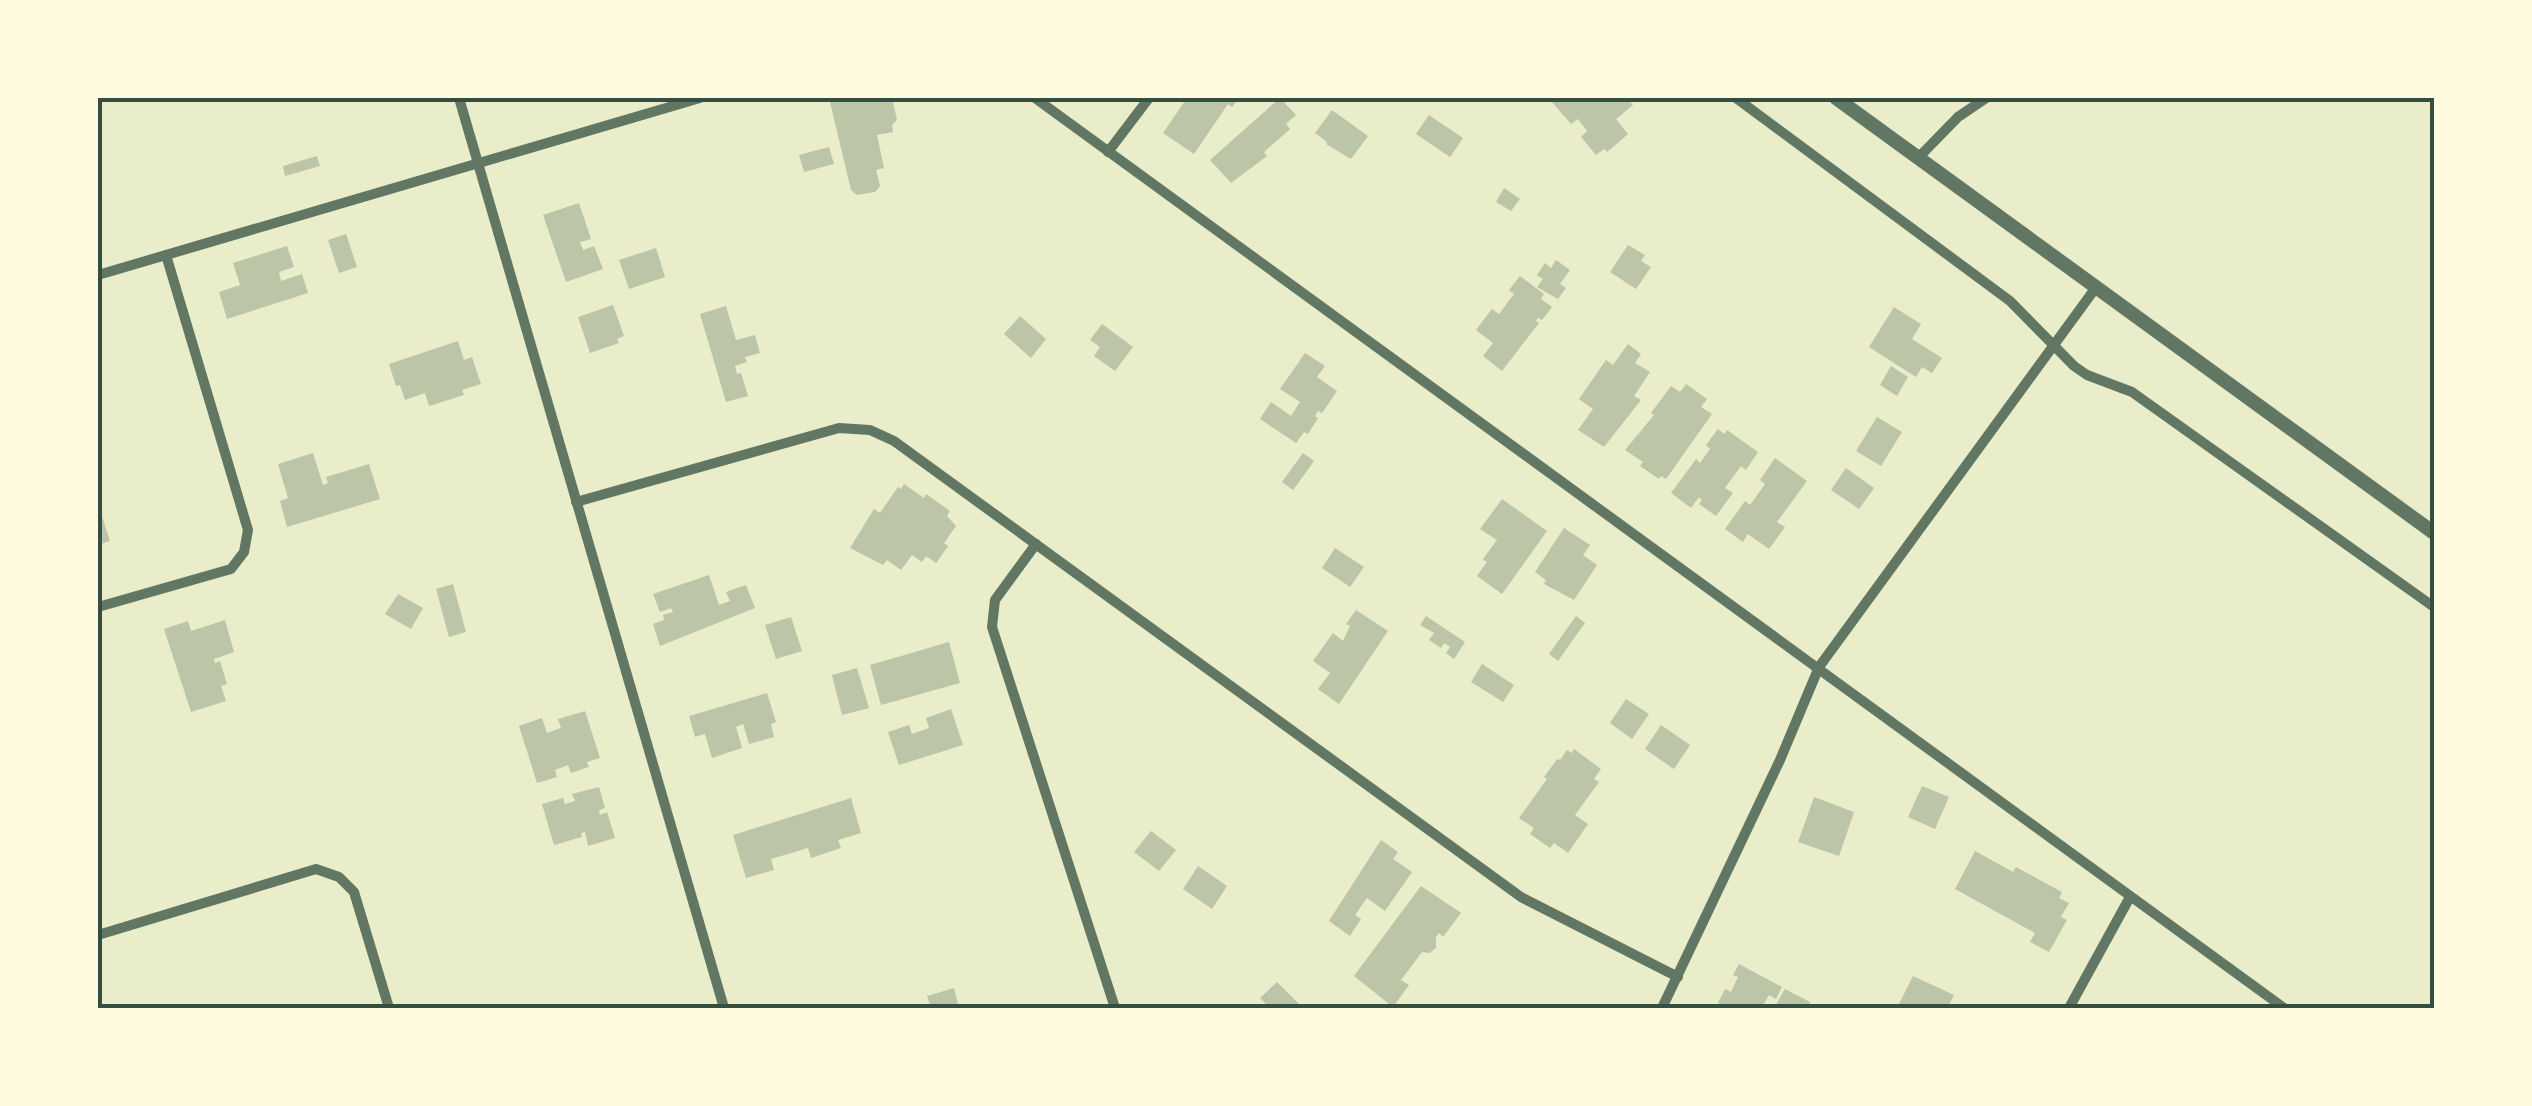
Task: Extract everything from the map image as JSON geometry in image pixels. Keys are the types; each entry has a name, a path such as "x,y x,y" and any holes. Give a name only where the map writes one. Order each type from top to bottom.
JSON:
{"street":[{"path":"459,98 724,1008"},
{"path":"98,275 700,98"},
{"path":"1035,98 2284,1008"},
{"path":"1108,152 1149,98"},
{"path":"1736,98 2010,300 2052,346 2087,375 2132,392 2434,607"},
{"path":"1836,98 2434,533"},
{"path":"1919,157 1958,117 1986,98"},
{"path":"98,607 231,569 244,552 248,530 166,255"},
{"path":"1662,1008 1780,760 1819,666 2097,286"},
{"path":"576,502 838,428 870,430 894,440 1521,898 1678,977"},
{"path":"1036,544 995,600 992,627 1115,1008"},
{"path":"98,935 316,869 339,877 354,892 389,1008"},
{"path":"2068,1008 2130,898"}],"building":[{"path":"829,98 892,98 897,120 892,125 893,132 877,135 884,168 876,170 880,186 875,192 857,195 851,190"},
{"path":"1187,98 1239,98 1232,107 1228,104 1194,154 1163,133"},
{"path":"1280,98 1296,115 1286,124 1290,129 1264,152 1267,156 1231,183 1210,160"},
{"path":"1558,98 1626,98 1633,105 1616,119 1628,134 1607,152 1604,149 1596,155 1581,137 1587,131 1578,119 1571,124 1552,102"},
{"path":"1332,110 1368,136 1351,159 1315,133"},
{"path":"1429,115 1463,138 1450,157 1416,134"},
{"path":"829,147 834,164 804,172 799,155"},
{"path":"317,156 320,166 285,176 283,166"},
{"path":"1504,188 1520,199 1511,211 1496,202"},
{"path":"579,203 591,239 580,242 583,250 594,246 603,269 566,282 543,215"},
{"path":"346,234 357,267 339,273 328,240"},
{"path":"1628,245 1645,255 1641,261 1651,267 1636,289 1610,272"},
{"path":"287,246 294,267 279,272 281,281 302,274 308,293 227,319 219,292 240,285 233,263"},
{"path":"656,248 665,277 629,289 619,260"},
{"path":"1556,260 1570,270 1560,284 1566,288 1558,299 1537,287 1543,279 1537,275 1545,263 1551,268"},
{"path":"1520,276 1544,294 1541,299 1552,307 1542,320 1538,318 1539,323 1502,371 1483,356 1493,343 1476,330 1492,309 1499,314 1514,294 1509,290"},
{"path":"613,305 624,336 617,339 619,343 590,353 578,317"},
{"path":"726,306 736,340 755,335 760,353 745,357 747,362 735,366 748,396 726,402 700,314"},
{"path":"1894,307 1921,324 1912,339 1942,358 1932,373 1922,367 1916,377 1869,347"},
{"path":"1020,316 1046,339 1031,358 1004,334"},
{"path":"1102,324 1133,347 1115,371 1094,356 1100,347 1090,340"},
{"path":"458,341 464,360 472,357 481,384 462,390 464,395 429,406 425,393 405,400 389,364"},
{"path":"1628,344 1641,354 1635,363 1650,372 1634,396 1641,400 1604,447 1578,430 1593,409 1579,399 1606,360 1613,365"},
{"path":"1305,353 1325,366 1317,377 1337,391 1322,413 1318,411 1308,434 1304,432 1296,443 1260,419 1271,402 1291,416 1300,402 1280,389"},
{"path":"1891,366 1908,377 1897,396 1880,385"},
{"path":"1686,384 1707,399 1701,407 1712,414 1666,479 1659,479 1625,450 1654,415 1651,413 1671,386 1680,392"},
{"path":"1877,417 1902,432 1881,466 1856,451"},
{"path":"1718,429 1724,434 1727,430 1758,452 1746,470 1741,466 1725,488 1733,493 1716,516 1699,504 1699,497 1691,508 1671,493 1696,459 1700,463 1710,449 1706,445"},
{"path":"313,453 323,485 328,483 326,477 369,464 380,499 287,527 280,501 288,498 278,464"},
{"path":"1303,453 1314,461 1293,490 1282,482"},
{"path":"1775,458 1807,481 1777,522 1785,527 1769,549 1748,534 1743,542 1725,529 1745,501 1750,505 1765,484 1760,480"},
{"path":"1846,468 1874,488 1859,509 1831,490"},
{"path":"904,484 950,511 947,516 956,526 936,563 926,556 922,562 912,555 901,570 887,560 883,565 850,548 874,509 880,513"},
{"path":"1502,499 1547,531 1502,594 1477,576 1487,562 1483,559 1497,540 1480,529"},
{"path":"98,504 110,541 98,545"},
{"path":"1564,528 1590,545 1583,555 1597,565 1574,600 1544,584 1546,580 1535,572"},
{"path":"1335,548 1364,567 1350,587 1322,568"},
{"path":"709,575 719,605 730,601 726,592 746,585 755,608 660,646 653,624 673,612 671,608 660,612 653,594"},
{"path":"453,584 466,632 449,637 436,589"},
{"path":"398,594 423,608 411,629 385,614"},
{"path":"1356,610 1388,631 1339,704 1318,689 1330,673 1313,661 1333,633 1343,641 1350,626 1346,624"},
{"path":"1426,616 1465,642 1454,659 1446,653 1450,647 1444,643 1441,648 1429,640 1434,633 1420,625"},
{"path":"1576,616 1585,623 1558,661 1549,654"},
{"path":"791,617 802,651 776,659 765,625"},
{"path":"225,620 234,652 214,659 215,663 220,661 227,684 221,686 226,701 191,712 164,629 188,621 191,631"},
{"path":"949,642 960,683 881,705 870,665"},
{"path":"1482,664 1514,685 1503,702 1471,682"},
{"path":"857,668 869,708 842,715 832,675"},
{"path":"767,693 776,722 771,724 774,737 749,744 743,724 736,727 742,748 712,758 705,734 695,737 689,716"},
{"path":"1626,699 1649,714 1632,739 1610,723"},
{"path":"951,709 963,745 899,765 888,732 909,725 912,734 929,728 926,718"},
{"path":"585,711 600,758 571,773 568,765 555,770 557,777 537,783 519,726 542,718 547,733 561,728 558,719"},
{"path":"1661,725 1690,745 1674,769 1645,749"},
{"path":"1574,749 1601,769 1594,779 1599,782 1575,815 1588,824 1568,853 1554,843 1550,848 1530,834 1534,828 1519,818 1557,759"},
{"path":"1922,786 1949,797 1935,829 1908,817"},
{"path":"599,787 605,808 599,810 600,815 607,812 615,838 588,846 585,832 582,837 554,845 542,804 563,798 565,804 575,801 572,794"},
{"path":"1814,797 1854,812 1839,856 1798,842"},
{"path":"851,798 861,833 838,840 841,848 811,858 808,848 771,859 774,870 746,878 733,835"},
{"path":"1151,831 1176,850 1159,871 1134,852"},
{"path":"1381,840 1398,852 1393,859 1412,872 1385,911 1367,898 1355,915 1361,919 1350,936 1329,921"},
{"path":"1975,851 2013,872 2016,867 2062,892 2059,898 2069,903 2061,917 2067,920 2049,952 2030,942 2035,933 1955,889"},
{"path":"1198,866 1227,886 1212,909 1183,889"},
{"path":"1421,886 1461,913 1443,937 1439,933 1436,937 1436,948 1422,952 1401,980 1409,985 1393,1007 1354,976"},
{"path":"1739,964 1782,987 1776,999 1769,995 1764,1004 1773,1008 1729,1008 1718,1003 1725,989 1731,992"},
{"path":"1913,976 1954,995 1949,1005 1956,1008 1897,1008"},
{"path":"1277,982 1303,1008 1270,1008 1260,998"},
{"path":"954,988 959,1008 931,1008 927,996"},
{"path":"1785,989 1810,1002 1807,1008 1774,1008"}]}
